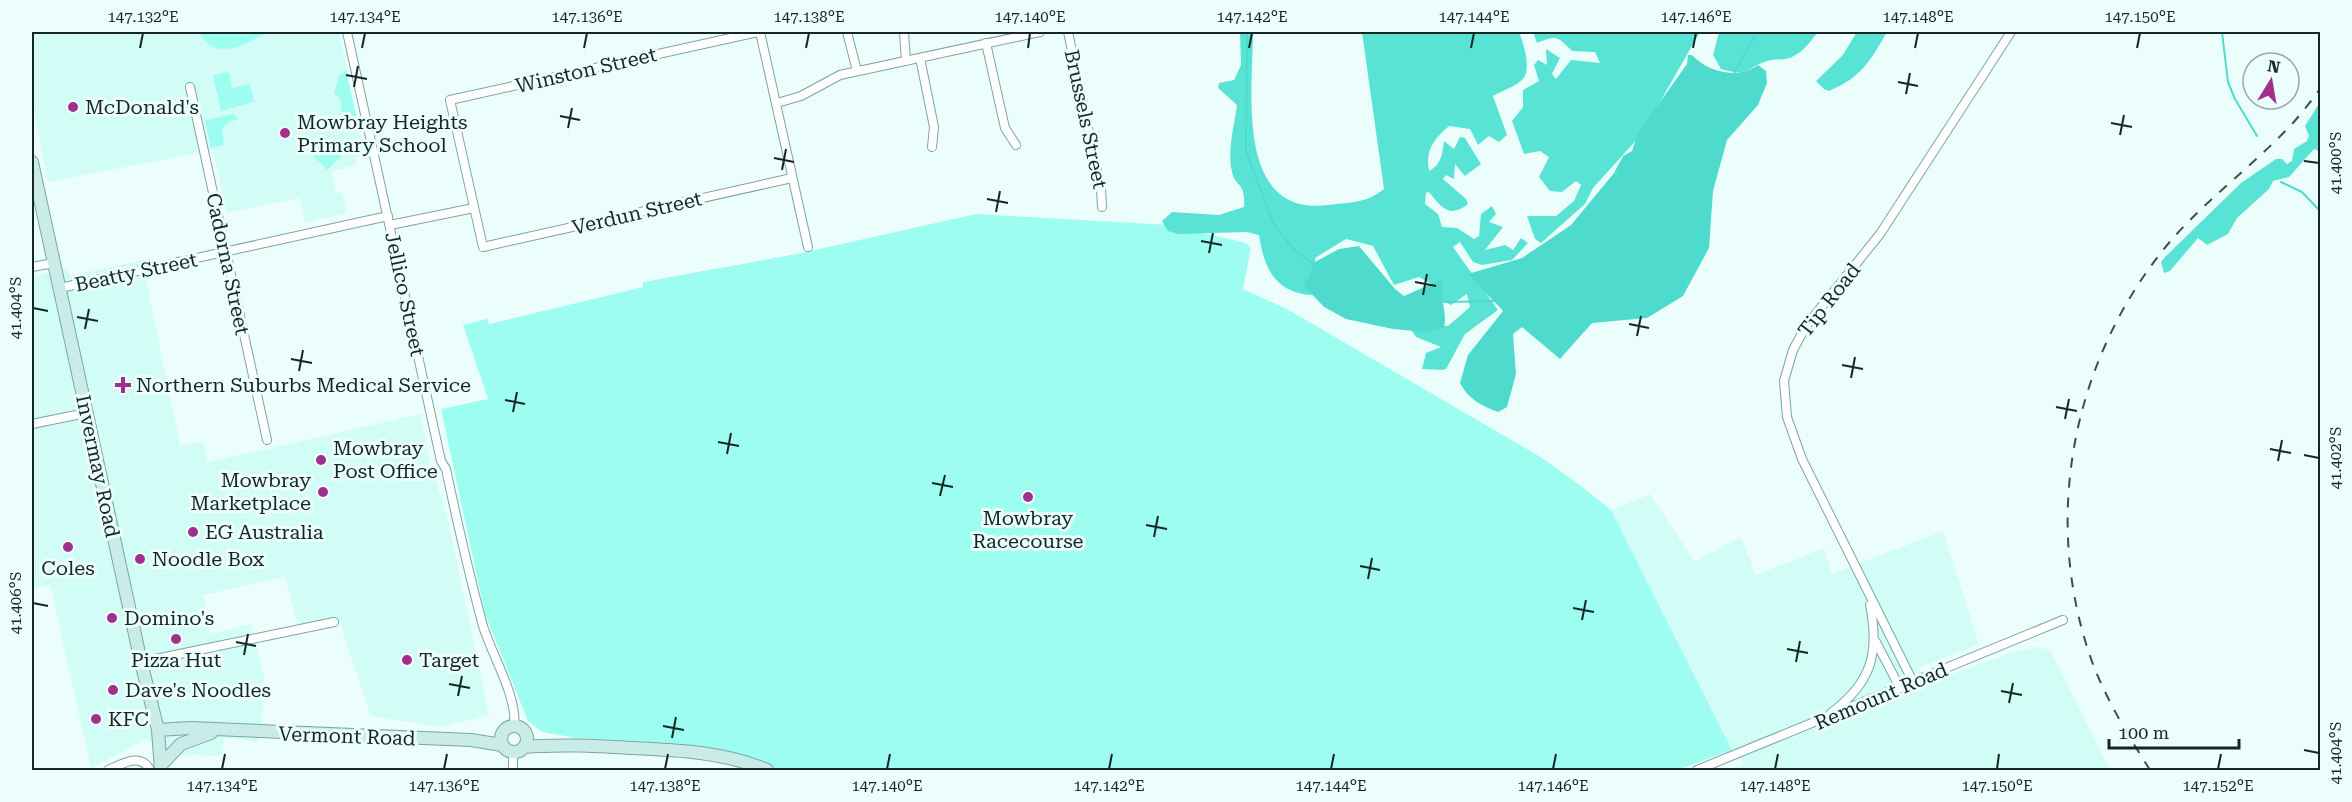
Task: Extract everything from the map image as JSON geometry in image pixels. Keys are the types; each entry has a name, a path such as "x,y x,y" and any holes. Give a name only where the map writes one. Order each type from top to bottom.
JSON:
{"main road":[{"name":"Invermay Road","path":"32,162 159,735 161,767"},
{"name":"Vermont Road","path":"159,735 183,728 471,740 502,745 508,750 521,744"},
{"name":"Vermont Road","path":"471,740 509,728"},
{"path":"502,745 501,739 509,728 520,728 521,744 571,744 689,751 737,760 767,771"},
{"path":"161,767 181,744 219,730"}],"street":[{"name":"Jellico Street","path":"347,32 441,461 446,469 484,628 495,661 511,696 515,718 509,728"},
{"name":"Winston Street","path":"474,208 450,100 759,32"},
{"path":"759,32 808,247"},
{"path":"847,32 857,71"},
{"path":"904,32 906,61"},
{"path":"777,103 801,96 840,75 1037,32"},
{"name":"Brussels Street","path":"1068,32 1101,189 1102,207"},
{"name":"Tip Road","path":"1913,682 1791,433 1784,396 1786,367 1806,326 1880,234 2011,32"},
{"path":"986,43 1005,128 1016,145"},
{"path":"920,58 934,127 932,147"},
{"name":"Cadorna Street","path":"190,87 267,440"},
{"name":"Verdun Street","path":"474,208 483,247 792,178"},
{"name":"Beatty Street","path":"60,288 225,252 389,220 474,208"},
{"path":"32,267 54,263"},
{"path":"32,424 86,413"},
{"name":"Tip Road","path":"1868,592 1877,644 1900,687"},
{"name":"Remount Road","path":"1697,771 2064,620"},
{"path":"141,662 334,622"},
{"path":"1877,644 1891,639"},
{"name":"Tip Road","path":"1821,720 1844,703 1860,684 1877,644"},
{"path":"513,771 521,744"},
{"path":"110,770 135,760 144,762 150,771"}],"shaded area":[{"path":"32,32 339,32 365,156 355,158 356,165 332,171 336,193 342,192 347,213 305,223 299,198 227,213 213,150 48,182 32,99"},
{"path":"198,32 269,32 241,45 222,49 206,42"},
{"path":"1240,32 1253,32 1252,115 1255,144 1263,171 1277,191 1298,203 1328,205 1364,200 1384,189 1362,32 1519,32 1526,56 1526,75 1517,84 1493,96 1507,135 1499,142 1489,136 1478,145 1470,129 1449,126 1435,140 1428,157 1429,171 1439,162 1444,141 1454,149 1460,137 1465,138 1481,164 1465,176 1455,164 1454,179 1446,175 1443,179 1466,199 1468,204 1456,211 1446,209 1429,192 1426,193 1425,204 1438,214 1442,227 1457,228 1474,239 1479,236 1481,214 1492,206 1496,214 1489,222 1503,227 1485,250 1505,245 1513,250 1521,238 1528,243 1512,260 1482,265 1473,262 1460,242 1453,247 1498,310 1465,334 1446,369 1422,369 1426,353 1441,347 1416,337 1410,328 1416,322 1448,326 1470,307 1467,294 1451,305 1438,298 1435,286 1419,277 1394,285 1373,246 1346,239 1315,258 1318,281 1312,295 1289,289 1273,277 1264,258 1259,235 1247,232 1178,234 1168,231 1162,221 1172,212 1219,215 1244,207 1242,189 1233,177 1230,156 1237,105 1218,88 1219,83 1234,80 1241,65"},
{"path":"1533,32 1700,32 1641,135 1593,188 1585,204 1541,243 1535,239 1527,216 1556,216 1574,201 1581,185 1576,181 1562,192 1550,191 1539,177 1549,157 1540,151 1524,154 1512,121 1523,107 1523,90 1539,81 1534,65 1538,60 1547,65 1546,49 1560,58 1552,74 1556,79 1571,60 1600,63 1595,52 1572,51 1556,38 1537,43"},
{"path":"1719,32 1818,32 1804,48 1790,58 1763,62 1743,72 1738,72 1721,69 1713,55"},
{"path":"1857,32 1887,32 1870,60 1857,74 1829,91 1824,89 1816,81 1842,56"},
{"path":"1688,55 1692,55 1714,70 1723,72 1741,72 1758,65 1766,71 1767,83 1758,105 1727,140 1713,191 1709,248 1683,296 1647,318 1592,323 1560,359 1522,327 1513,334 1516,374 1507,407 1498,412 1471,398 1460,383 1468,355 1503,311 1468,274 1522,258 1571,225 1614,173 1623,156 1632,151 1638,133 1687,64"},
{"path":"346,70 356,116 349,116 341,111 341,100 334,93 339,76"},
{"path":"229,72 232,88 250,84 254,102 221,111 213,75"},
{"path":"2320,102 2320,155 2319,151 2314,149 2289,177 2273,181 2269,189 2237,218 2228,234 2207,245 2198,238 2170,271 2164,273 2161,262 2165,257 2241,183 2276,159 2282,159 2287,164 2292,161 2294,149 2307,141 2309,136 2305,126"},
{"path":"233,114 239,119 229,122 222,128 224,145 211,148 205,120"},
{"path":"319,136 341,157 327,170 307,149"},
{"name":"Mowbray Racecourse","path":"976,214 1169,225 1246,243 1251,248 1243,289 1287,309 1539,456 1611,510 1732,750 1677,770 771,770 747,760 667,743 576,738 542,732 528,721 485,614 441,409 488,399 463,325 487,319 489,324 643,287 643,282 797,254"},
{"path":"1359,246 1395,289 1404,296 1443,279 1444,328 1424,332 1393,329 1346,319 1324,307 1304,286 1315,262 1339,249"},
{"path":"142,260 180,446 203,441 208,462 421,414 430,464 447,515 489,715 442,727 371,716 338,618 298,626 285,577 203,595 211,634 251,624 264,675 262,723 258,742 224,737 221,756 176,755 146,739 91,768 50,585 32,588 32,276 68,268 70,276"},
{"path":"1650,494 1694,561 1741,537 1756,575 1824,548 1832,574 1943,531 1979,644 1918,668 1927,683 2013,652 2035,647 2050,650 2110,770 1729,770 1744,764 1732,750 1611,510"}],"waterway":[{"path":"1247,32 1246,151 1273,223 1294,250 1314,264"},
{"path":"1734,73 1757,32"},
{"path":"2222,32 2228,82 2235,99 2257,136"},
{"path":"2281,182 2302,192 2320,211"},
{"path":"1443,302 1497,301"}],"railway":[{"path":"2150,770 2100,681 2078,612 2069,557 2068,501 2074,445 2088,391 2108,339 2135,290 2182,228 2296,120 2320,89"}],"place":[{"name":"McDonald's","path":"73,107"},
{"name":"Mowbray Heights Primary School","path":"285,133"},
{"name":"Northern Suburbs Medical Service","path":"123,385"},
{"name":"Mowbray Post Office","path":"321,460"},
{"name":"Mowbray Marketplace","path":"323,492"},
{"name":"Mowbray Racecourse","path":"1028,497"},
{"name":"EG Australia","path":"193,532"},
{"name":"Coles","path":"68,547"},
{"name":"Noodle Box","path":"140,559"},
{"name":"Domino's","path":"112,618"},
{"name":"Pizza Hut","path":"176,639"},
{"name":"Target","path":"407,660"},
{"name":"Dave's Noodles","path":"113,690"},
{"name":"KFC","path":"96,719"}]}
